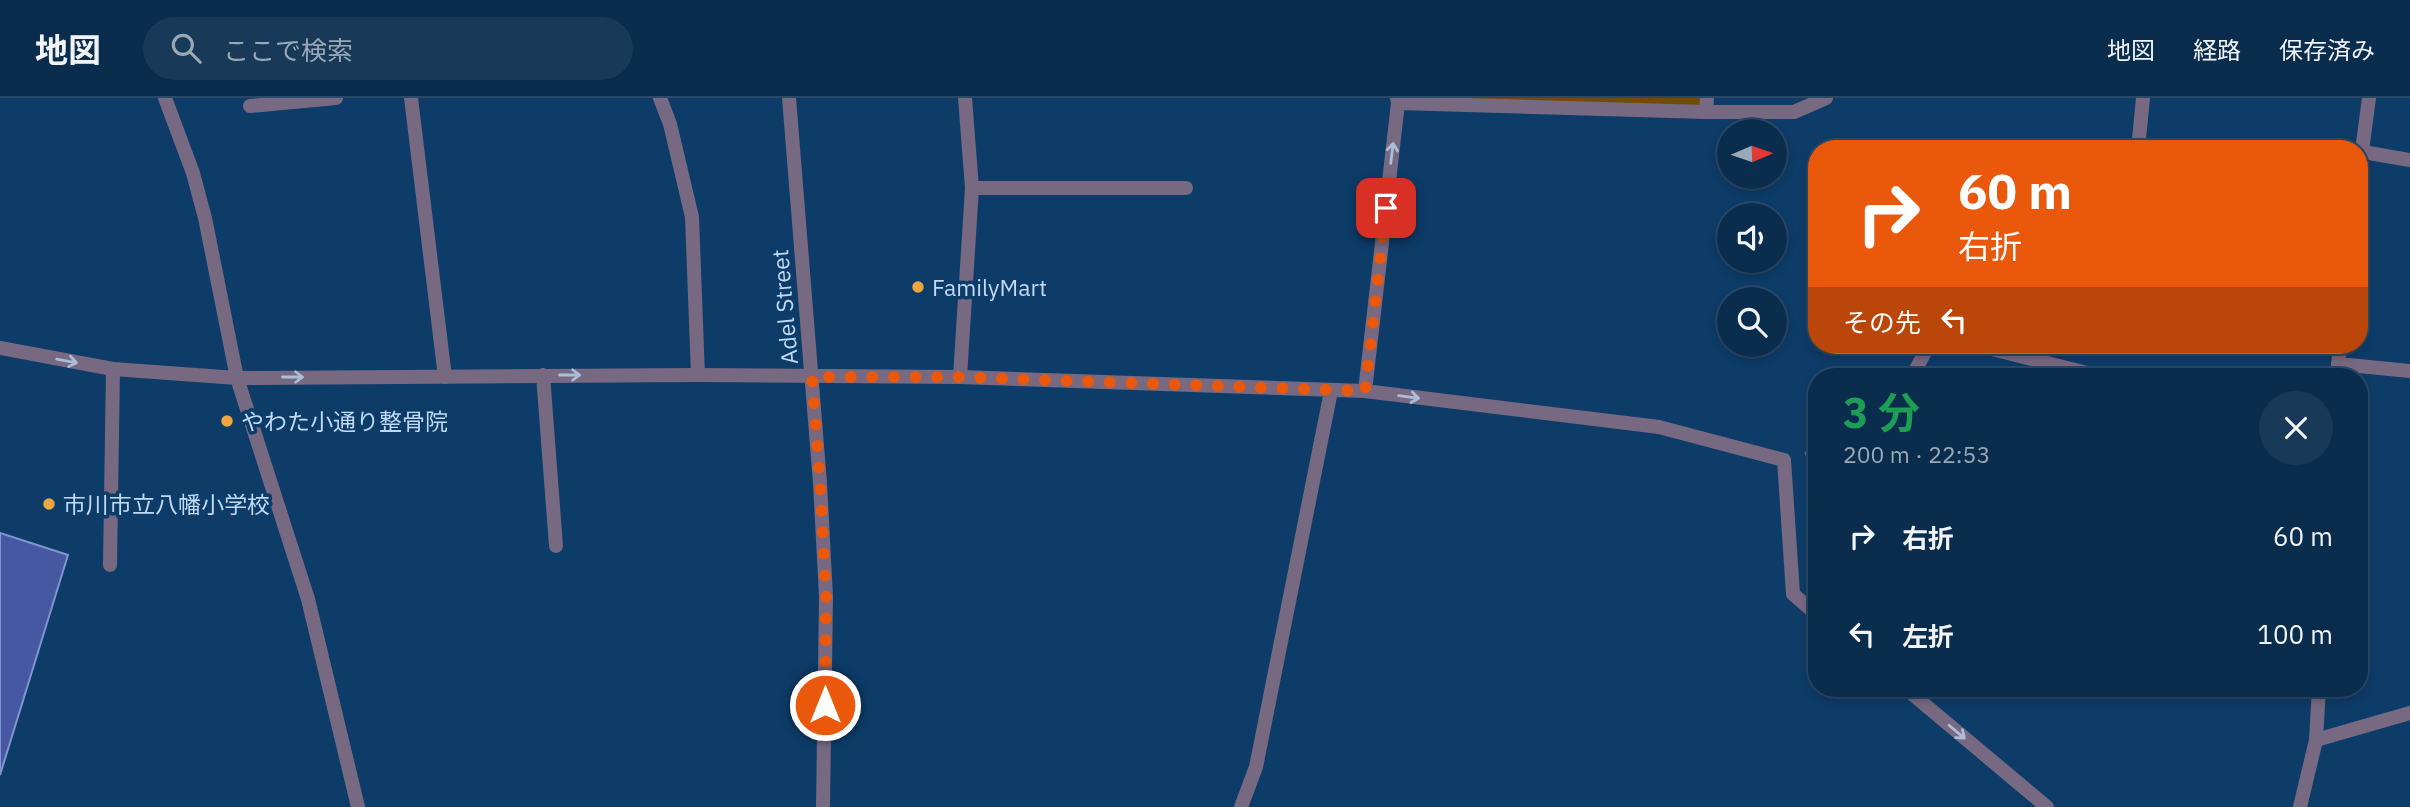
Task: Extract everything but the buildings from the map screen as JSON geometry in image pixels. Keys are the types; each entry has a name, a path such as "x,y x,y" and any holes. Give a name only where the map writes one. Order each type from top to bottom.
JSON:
{"street":[{"path":"165,98 193,173 205,218 237,378 308,599 358,807"},
{"path":"250,106 336,98"},
{"path":"411,98 445,377"},
{"path":"660,98 670,124 692,217 698,375"},
{"name":"Adel Street","path":"789,98 820,482 826,597 824,807"},
{"path":"960,377 972,188 965,98"},
{"path":"1365,391 1397,100 1707,105 1794,112 1826,98"},
{"path":"2139,140 2143,98"},
{"path":"2364,140 2369,98"},
{"path":"2368,153 2410,160"},
{"path":"972,188 1186,188"},
{"path":"0,348 113,369 237,378 698,375 960,377 1365,391 1659,427 1784,460 1793,594 1808,607"},
{"path":"2012,354 2067,368"},
{"path":"110,565 113,369"},
{"path":"2368,370 2410,371"},
{"path":"543,376 556,546"},
{"path":"1241,807 1256,767 1331,391"},
{"path":"1916,697 2047,807"},
{"path":"2300,807 2316,740 2318,697"},
{"path":"2316,740 2410,713"}],"shaded area":[{"path":"1397,98 1707,98 1706,112"}],"place":[{"name":"FamilyMart","path":"918,287"},
{"name":"やわた小通り整骨院","path":"227,421"},
{"name":"市川市立八幡小学校","path":"49,504"}],"route":[{"path":"825,705 826,597 812,377 960,377 1365,391 1386,208"}]}
